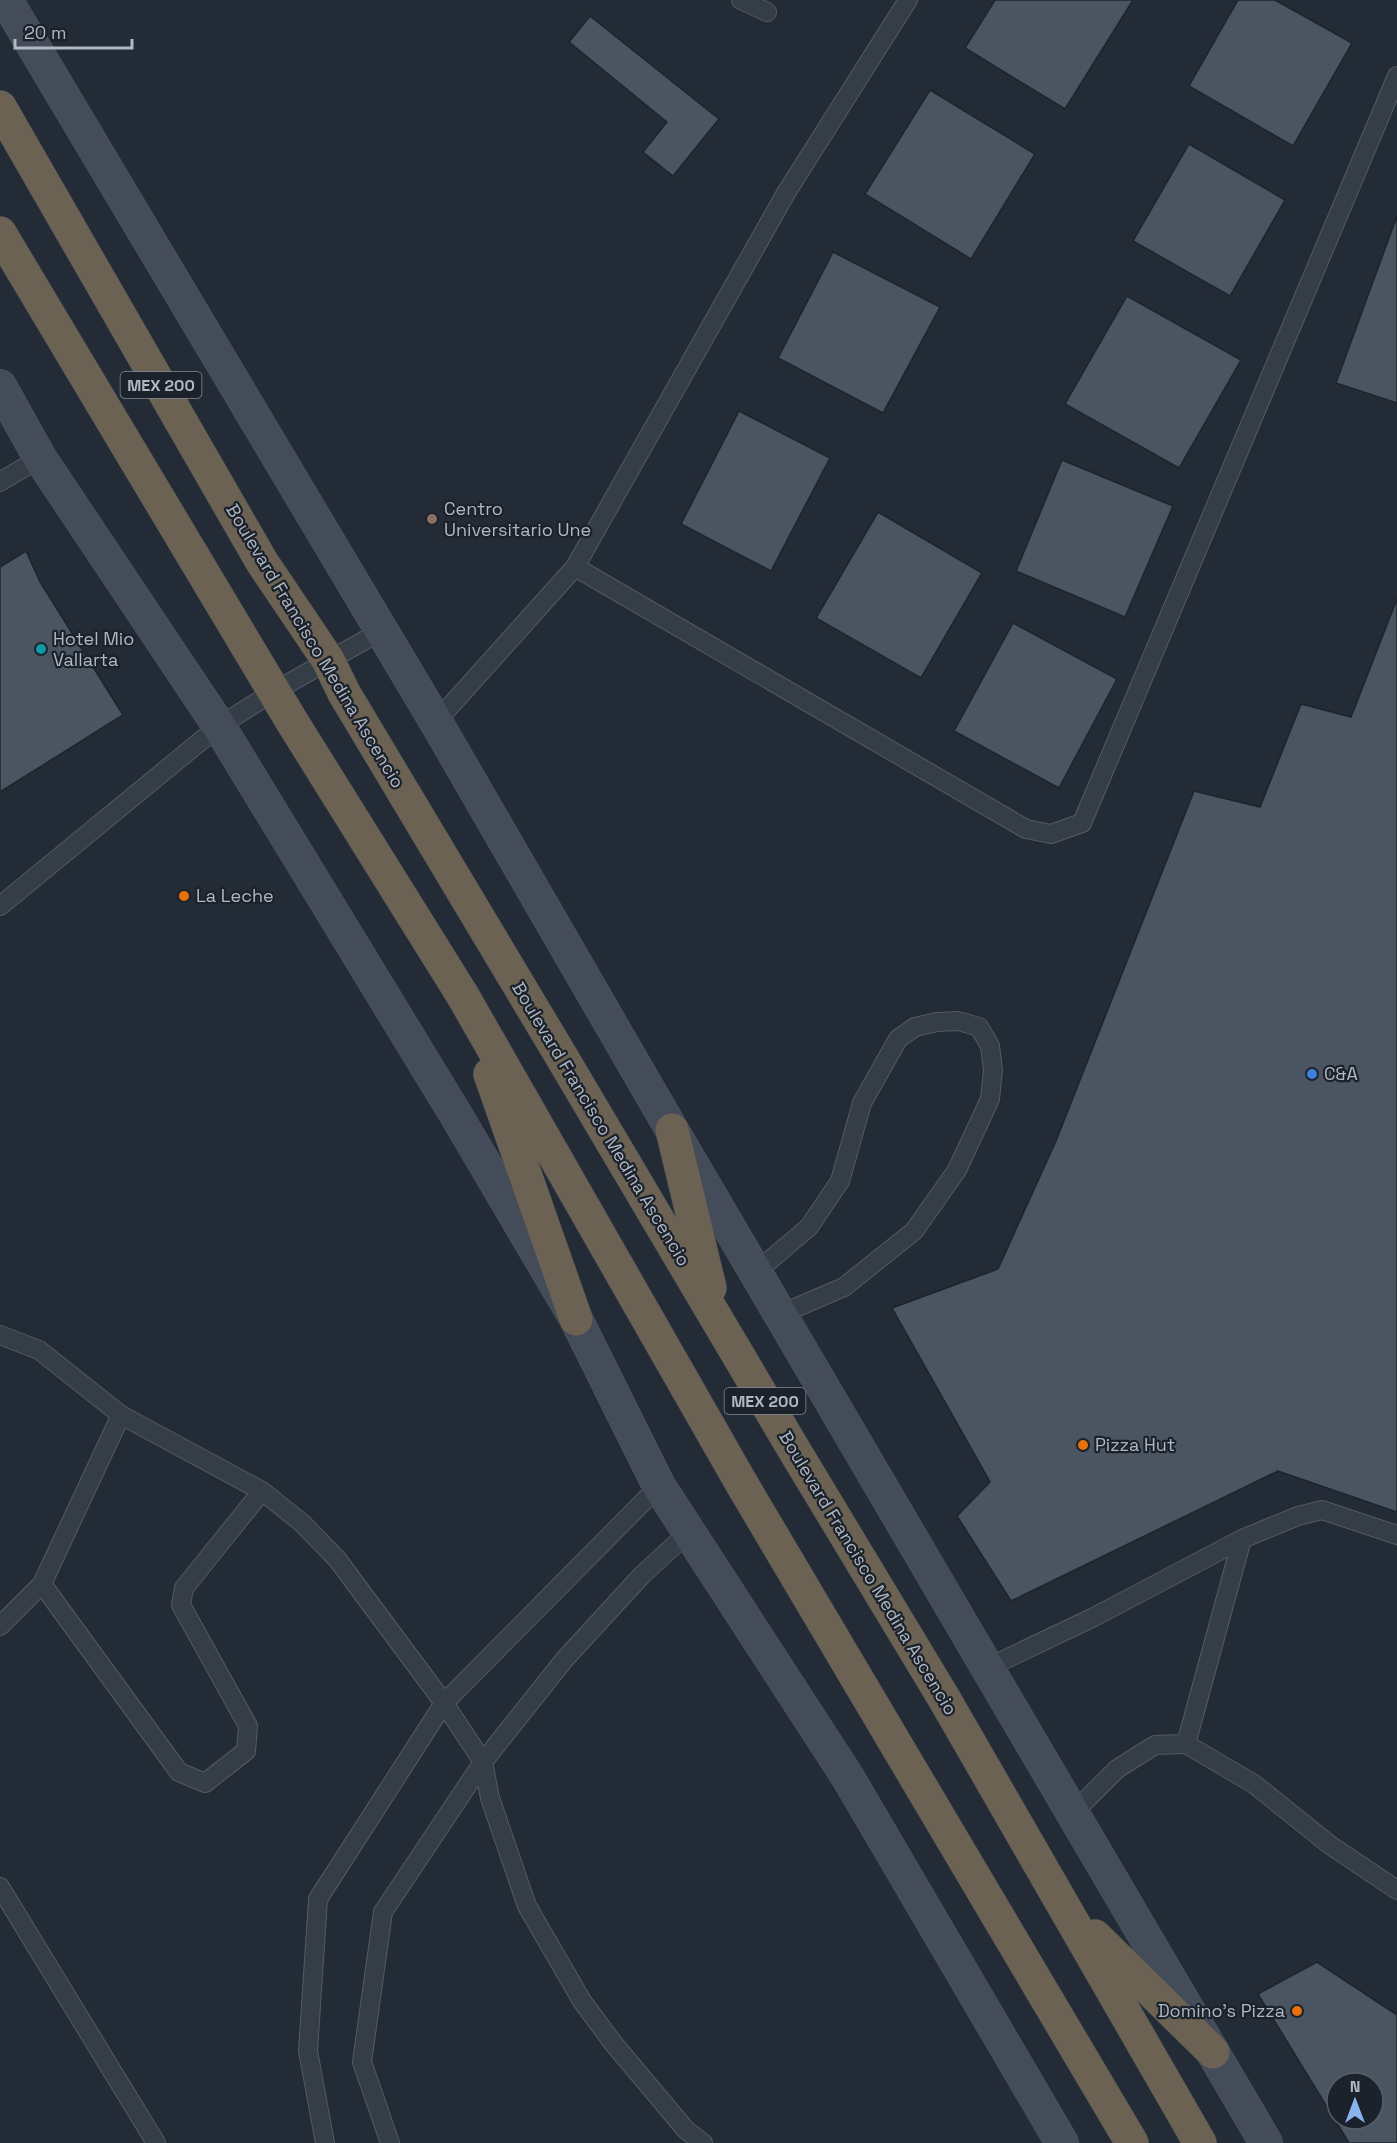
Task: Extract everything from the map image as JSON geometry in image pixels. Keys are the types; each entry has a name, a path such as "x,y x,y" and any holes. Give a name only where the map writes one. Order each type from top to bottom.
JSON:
{"highway":[{"name":"Boulevard Francisco Medina Ascencio","path":"0,107 262,561 328,660 350,703 945,1700 1200,2143"},
{"name":"MEX 200","path":"0,232 274,691 463,996 743,1486 1132,2143"},
{"path":"463,996 576,1319"},
{"path":"672,1130 717,1319"},
{"path":"1064,1906 1213,2052"}],"main road":[{"path":"6,0 436,722 672,1130 1266,2143"},
{"path":"0,386 40,458 219,726 456,1115 576,1319 659,1486 690,1530 848,1776 1062,2143"}],"lane":[{"path":"741,0 766,12"},
{"path":"436,722 574,567 786,193 908,0"},
{"path":"574,567 1026,829 1051,834 1082,823 1397,76"},
{"path":"0,482 40,458"},
{"path":"0,906 219,726 274,691 381,631"},
{"path":"756,1272 809,1227 840,1181 862,1103 898,1039 915,1028 937,1022 958,1021 979,1028 990,1046 993,1070 990,1099 957,1170 914,1231 844,1287 781,1314"},
{"path":"0,1335 39,1350 121,1414 262,1491 302,1523 336,1558 444,1703 483,1762 490,1798 527,1906 582,2001 613,2043 686,2130 703,2143"},
{"path":"0,1626 42,1584 121,1414"},
{"path":"325,2143 308,2050 318,1899 444,1703 659,1486"},
{"path":"42,1584 180,1772 205,1783 246,1751 248,1726 181,1605 184,1588 262,1491"},
{"path":"987,1668 1094,1617 1242,1539 1298,1516 1322,1510 1397,1535"},
{"path":"390,2143 362,2062 383,1912 483,1762 564,1660 642,1575 690,1530"},
{"path":"1186,1744 1242,1539"},
{"path":"1072,1814 1117,1769 1155,1745 1186,1744 1254,1784 1330,1845 1397,1890"},
{"path":"0,1887 156,2143"}],"building":[{"path":"995,0 1133,0 1065,109 965,48"},
{"path":"1238,0 1275,0 1352,43 1293,146 1189,86"},
{"path":"590,16 719,119 673,176 643,152 667,122 569,42"},
{"path":"930,90 1035,154 971,259 865,194"},
{"path":"1189,144 1285,200 1230,296 1133,241"},
{"path":"1397,216 1397,403 1336,383"},
{"path":"833,252 940,307 883,413 778,358"},
{"path":"1127,296 1241,360 1179,468 1065,404"},
{"path":"739,411 830,458 771,571 681,524"},
{"path":"1062,460 1173,506 1125,617 1016,571"},
{"path":"878,512 982,573 921,678 816,618"},
{"name":"Hotel Mio Vallarta","path":"26,551 40,582 123,715 0,792 0,567"},
{"path":"1397,599 1397,1512 1278,1471 1011,1601 957,1516 990,1482 892,1308 998,1269 1056,1141 1194,791 1260,807 1301,704 1351,717"},
{"path":"1013,623 1117,679 1059,788 954,731"},
{"path":"1317,1962 1397,2015 1397,2143 1349,2143 1342,2131 1385,2131 1385,2071 1325,2071 1325,2104 1258,1994"}],"place":[{"name":"Centro Universitario Une","path":"432,519"},
{"name":"Hotel Mio Vallarta","path":"41,649"},
{"name":"La Leche","path":"184,896"},
{"name":"C&A","path":"1312,1074"},
{"name":"Pizza Hut","path":"1083,1445"},
{"name":"Domino's Pizza","path":"1297,2011"}]}
